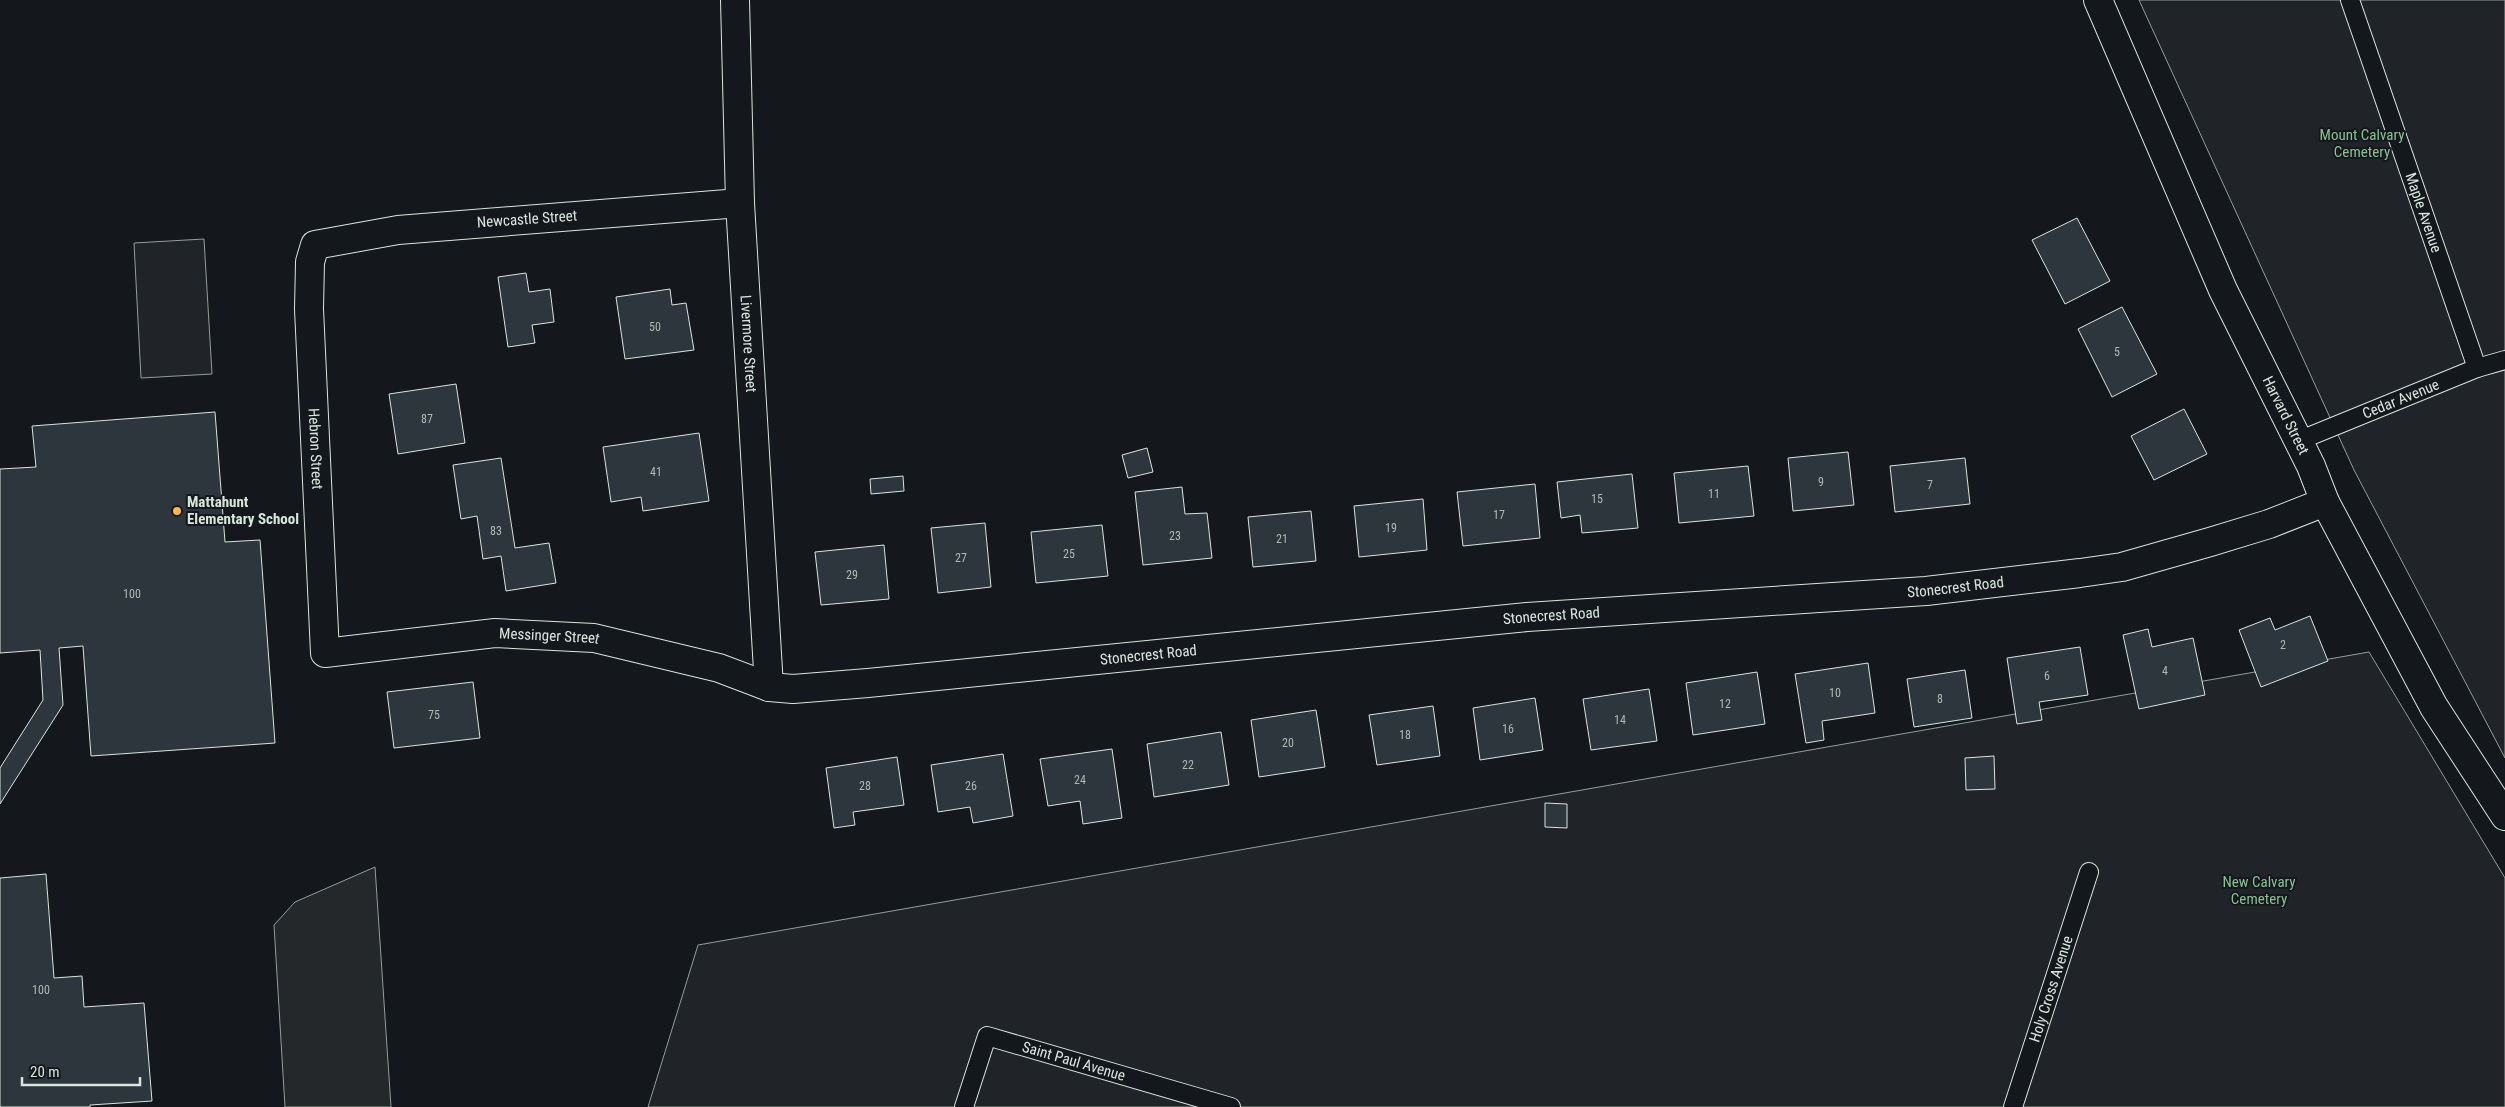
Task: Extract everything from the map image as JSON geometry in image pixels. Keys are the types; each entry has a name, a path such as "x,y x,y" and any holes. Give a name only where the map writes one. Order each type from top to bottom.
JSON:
{"street":[{"name":"Livermore Street","path":"735,0 740,203 770,687"},
{"name":"Harvard Street","path":"2098,0 2223,290 2311,466 2325,502 2434,707 2505,816"},
{"name":"Newcastle Street","path":"315,245 408,230 740,203"},
{"name":"Hebron Street","path":"315,245 310,262 309,309 325,653"},
{"name":"Stonecrest Road","path":"770,687 793,689 868,683 1527,617 1926,591 2080,573 2122,567 2192,547 2269,524 2325,502"},
{"name":"Messinger Street","path":"325,653 495,632 594,638 719,668 770,687"}],"lane":[{"name":"Maple Avenue","path":"2350,0 2477,368"},
{"name":"Cedar Avenue","path":"2298,441 2477,368 2505,360"},
{"name":"Holy Cross Avenue","path":"2013,1107 2088,872"},
{"name":"Saint Paul Avenue","path":"964,1107 987,1036 1231,1107"}],"green space":[{"name":"Mount Calvary Cemetery","path":"2139,0 2505,0 2505,758 2354,470"},
{"path":"204,239 212,374 141,378 134,243"},
{"name":"New Calvary Cemetery","path":"2369,652 2505,878 2505,1107 648,1107 698,945"}],"shaded area":[{"path":"375,867 391,1107 285,1107 274,925 295,902"}],"building":[{"path":"2077,218 2110,281 2065,304 2032,240"},
{"path":"526,273 529,292 550,289 554,322 532,325 535,343 508,347 498,277"},
{"path":"670,289 672,305 686,303 694,350 625,359 616,297"},
{"path":"2122,307 2157,374 2112,397 2078,329"},
{"path":"456,384 465,443 398,454 389,394"},
{"path":"2184,409 2207,454 2154,480 2131,436"},
{"path":"215,412 225,542 260,540 275,743 91,756 83,646 59,648 63,705 0,804 0,768 43,700 40,650 0,653 0,469 36,467 32,426"},
{"path":"699,433 709,501 643,511 641,497 611,502 603,447"},
{"path":"1147,448 1153,472 1128,478 1122,455"},
{"path":"1848,452 1854,505 1793,511 1788,458"},
{"path":"501,458 515,548 549,543 556,583 506,591 501,556 483,559 477,516 461,519 453,465"},
{"path":"1965,458 1970,504 1895,512 1890,466"},
{"path":"1748,466 1754,516 1679,523 1674,473"},
{"path":"1632,474 1638,528 1582,533 1580,515 1561,518 1557,482"},
{"path":"903,476 904,491 871,494 870,479"},
{"path":"1535,484 1540,538 1463,546 1457,492"},
{"path":"1182,487 1185,514 1207,513 1212,558 1143,565 1135,492"},
{"path":"1423,499 1427,550 1359,557 1354,506"},
{"path":"1311,511 1316,561 1253,567 1248,517"},
{"path":"985,523 991,587 938,593 931,528"},
{"path":"1102,525 1108,576 1036,583 1031,532"},
{"path":"884,545 889,599 821,605 815,552"},
{"path":"2310,616 2328,661 2261,687 2239,630 2270,618 2275,630"},
{"path":"2148,629 2152,647 2193,638 2205,695 2139,709 2123,635"},
{"path":"2080,647 2088,695 2039,702 2042,720 2017,724 2007,658"},
{"path":"1868,663 1875,713 1822,721 1824,740 1806,743 1795,674"},
{"path":"1965,670 1972,718 1914,727 1907,679"},
{"path":"1757,672 1765,724 1693,735 1686,683"},
{"path":"473,682 480,738 394,748 387,692"},
{"path":"1649,689 1657,741 1591,750 1583,699"},
{"path":"1535,698 1543,750 1480,760 1473,708"},
{"path":"1433,706 1440,756 1377,765 1369,715"},
{"path":"1316,710 1325,767 1259,777 1251,720"},
{"path":"1221,732 1229,785 1154,797 1147,744"},
{"path":"1112,749 1122,818 1083,824 1080,801 1048,806 1040,759"},
{"path":"1003,754 1013,816 973,823 970,807 938,812 931,765"},
{"path":"1994,756 1995,789 1966,790 1965,758"},
{"path":"897,757 904,805 853,812 855,825 834,828 826,768"},
{"path":"1545,803 1567,804 1567,828 1545,827"},
{"path":"46,874 54,978 82,976 84,1007 144,1003 152,1101 90,1105 90,1107 0,1107 0,878"}],"place":[{"name":"Mattahunt Elementary School","path":"177,511"}]}
